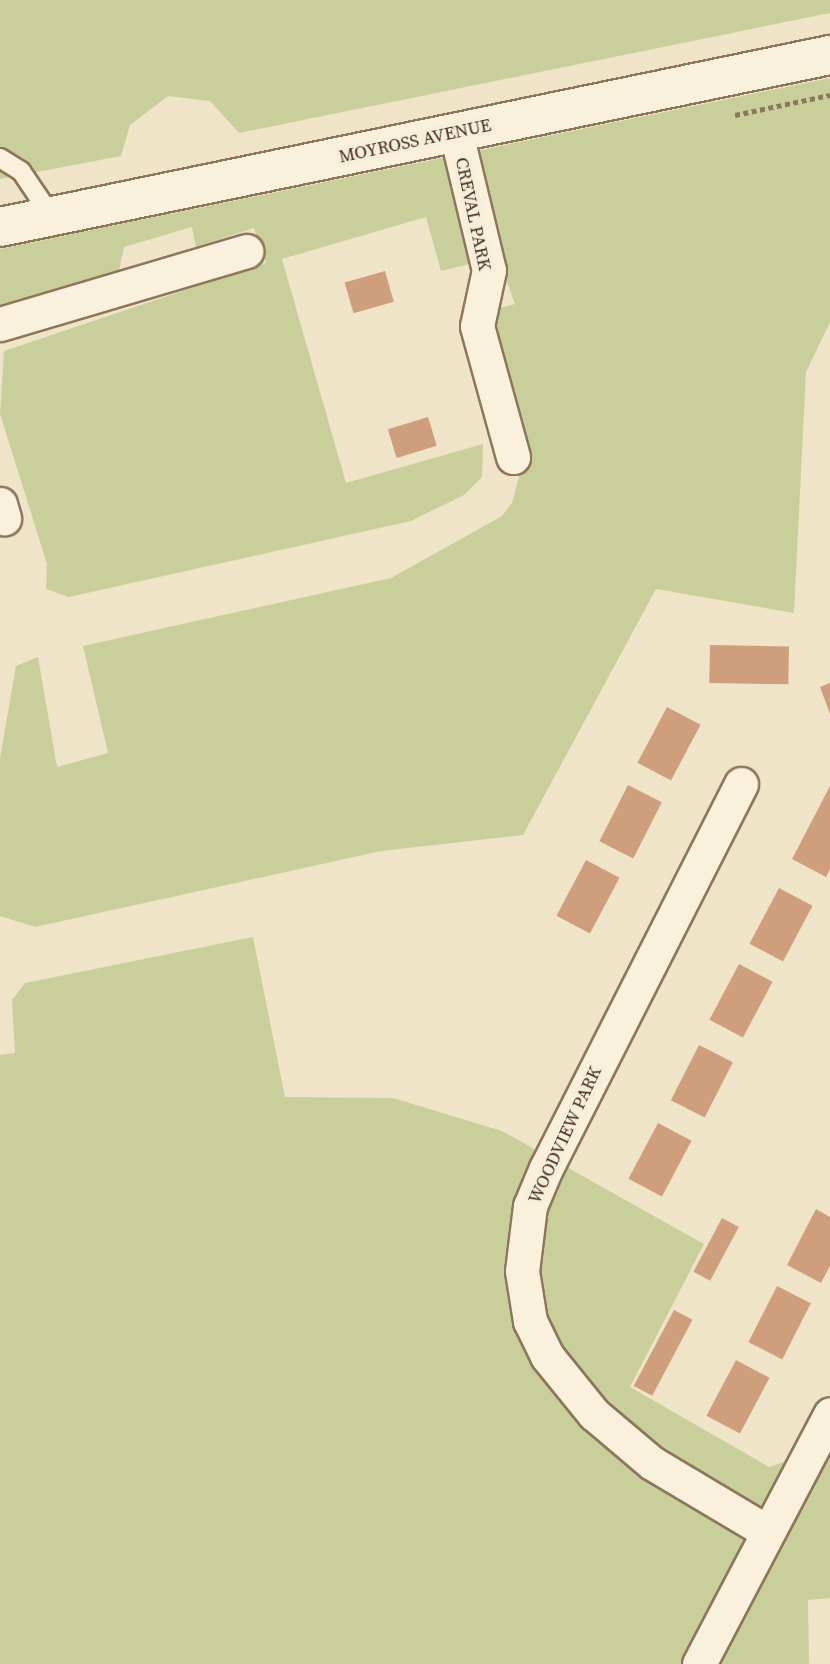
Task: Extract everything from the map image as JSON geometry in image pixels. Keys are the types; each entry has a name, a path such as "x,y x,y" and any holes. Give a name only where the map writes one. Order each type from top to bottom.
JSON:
{"street":[{"name":"MOYROSS AVENUE","path":"0,227 830,55"},
{"name":"CREVAL PARK","path":"456,133 489,270 477,326 513,457"},
{"path":"0,324 246,251"},
{"name":"WOODVIEW PARK","path":"741,784 546,1168 530,1206 522,1271 530,1321 547,1356 594,1414 652,1463 766,1531"},
{"path":"699,1664 766,1531 830,1414"}],"lane":[{"path":"0,158 21,171 52,217"}],"green space":[{"path":"0,0 830,0 830,13 239,133 210,101 168,96 130,125 121,156 0,179"},
{"path":"830,78 830,322 806,372 794,613 656,589 523,835 381,851 35,927 0,916 0,758 16,666 38,657 57,767 108,753 83,646 391,578 502,516 512,503 525,454 488,311 515,304 498,257 441,271 426,217 282,259 346,483 483,444 482,477 464,495 411,521 69,597 46,589 47,564 0,414 4,351 266,263 254,228 196,247 192,227 124,247 119,271 0,306 0,249"},
{"path":"253,937 285,1097 393,1098 502,1131 704,1244 630,1387 769,1467 830,1446 830,1598 808,1600 809,1664 0,1664 0,1055 15,1053 12,1000 25,983"}],"building":[{"path":"385,271 394,302 353,313 345,283"},
{"path":"428,417 437,446 397,458 388,429"},
{"path":"710,645 789,646 788,684 709,683"},
{"path":"830,683 830,714 820,687"},
{"path":"667,707 701,725 671,780 637,763"},
{"path":"628,785 662,802 633,858 599,841"},
{"path":"830,786 830,869 826,877 792,859"},
{"path":"586,860 620,878 590,933 556,916"},
{"path":"779,888 813,906 783,961 749,944"},
{"path":"739,964 773,982 743,1037 709,1020"},
{"path":"699,1045 733,1062 705,1117 671,1100"},
{"path":"658,1123 692,1141 662,1196 628,1179"},
{"path":"816,1209 830,1217 830,1266 821,1283 787,1265"},
{"path":"722,1218 739,1227 710,1281 693,1272"},
{"path":"777,1286 811,1303 782,1359 748,1342"},
{"path":"674,1310 693,1320 652,1396 634,1386"},
{"path":"736,1360 770,1378 740,1433 706,1416"}]}
